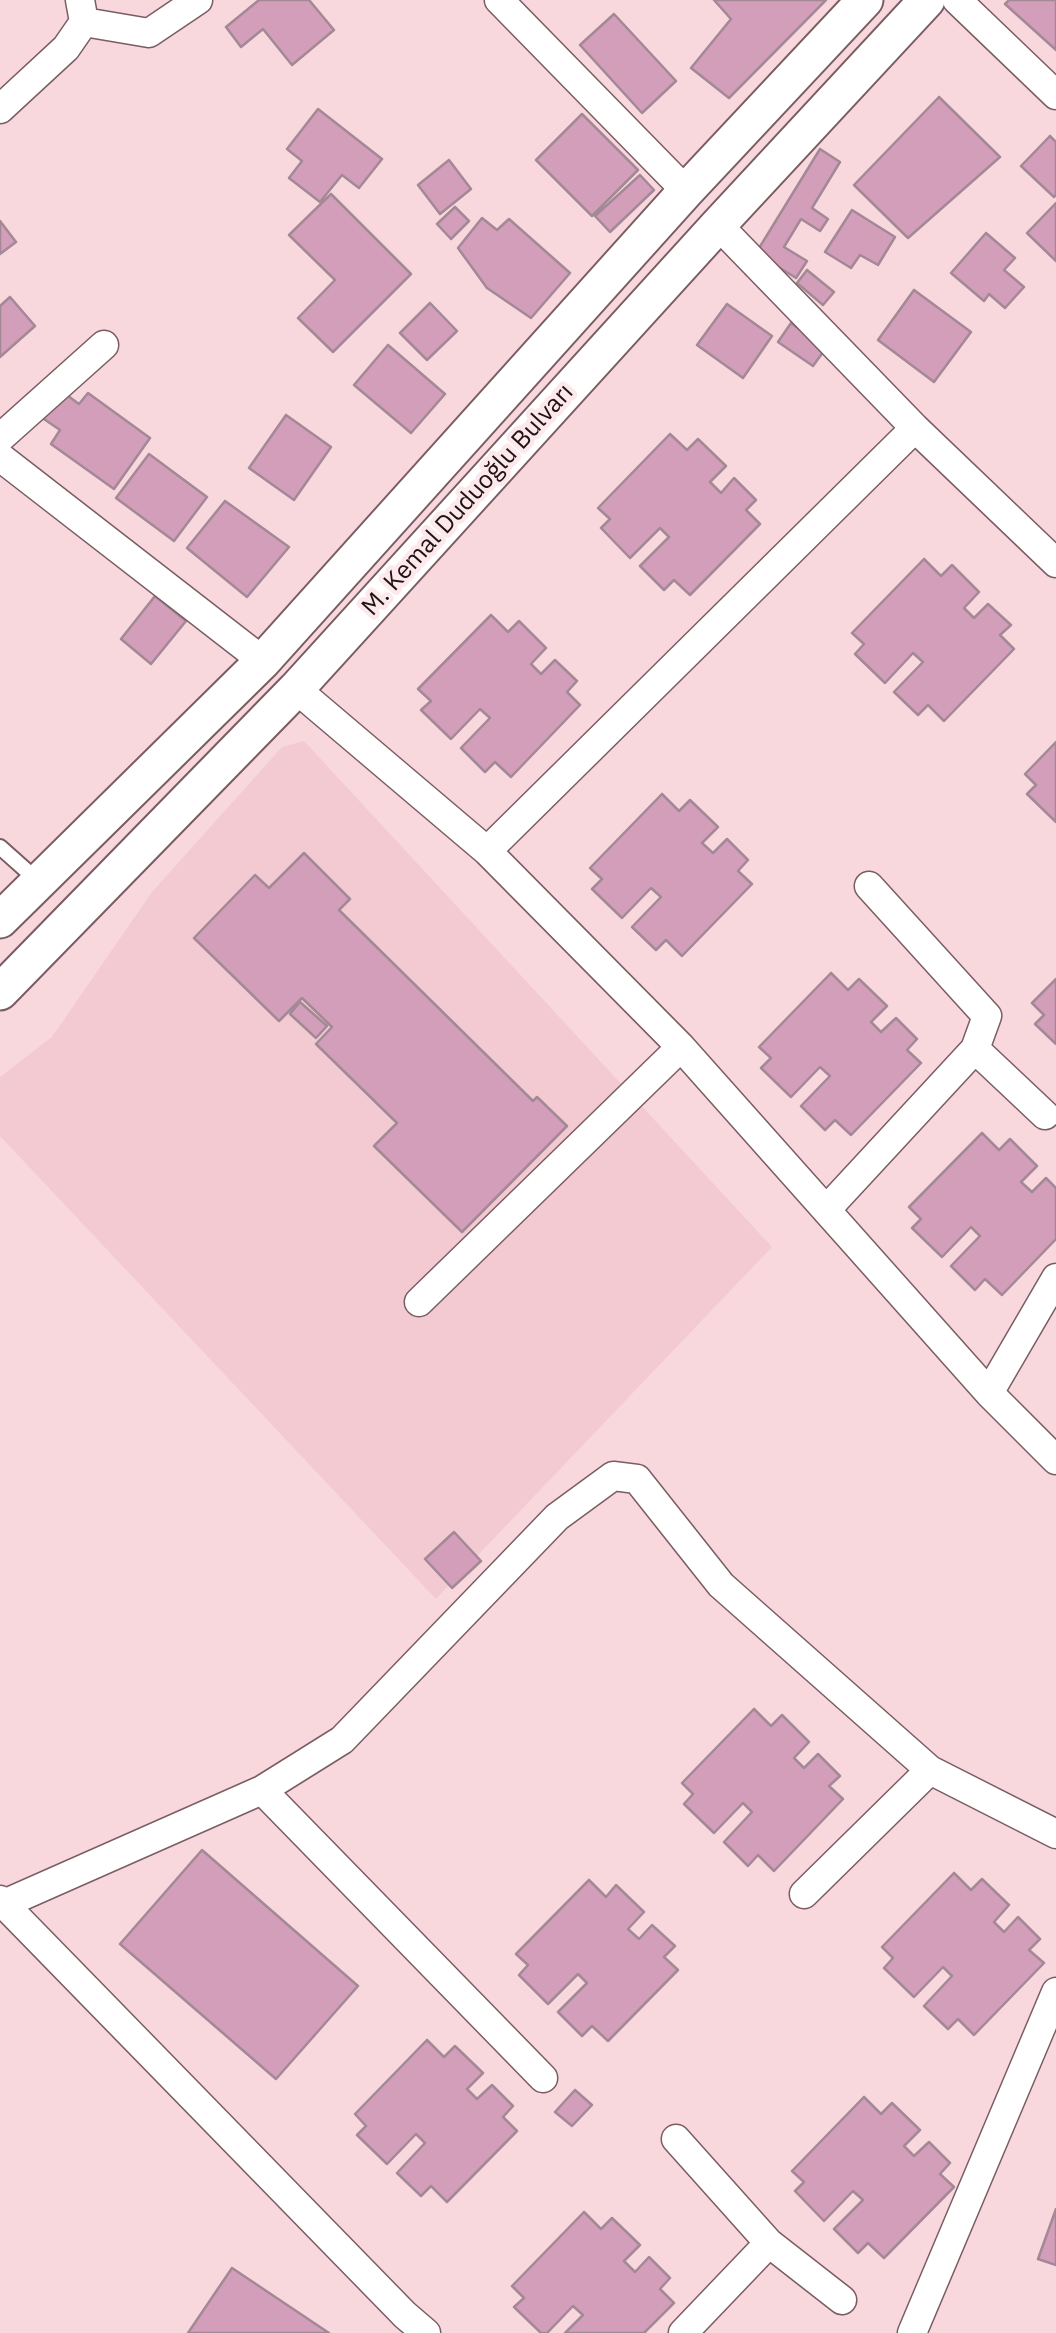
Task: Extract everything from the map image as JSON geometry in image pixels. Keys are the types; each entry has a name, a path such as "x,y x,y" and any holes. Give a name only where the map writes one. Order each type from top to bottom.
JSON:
{"street":[{"path":"0,109 66,48 82,11 149,34 198,0"},
{"path":"498,0 915,428 1056,564"},
{"name":"M. Kemal Duduoğlu Bulvarı","path":"0,920 263,661 686,191 865,0"},
{"name":"M. Kemal Duduoğlu Bulvarı","path":"0,992 296,688 927,0"},
{"path":"957,0 1056,96"},
{"path":"0,438 104,345"},
{"path":"488,851 915,428"},
{"path":"0,457 263,661 488,851 681,1047 988,1394 1056,1460"},
{"path":"826,1210 976,1049 987,1016 869,886"},
{"path":"419,1302 681,1047"},
{"path":"976,1049 1045,1115"},
{"path":"988,1394 1056,1278"},
{"path":"426,2333 2,1902 262,1790 342,1740 556,1517 613,1476 638,1480 721,1585 930,1770 1056,1834"},
{"path":"804,1894 930,1770"},
{"path":"262,1790 543,2078"},
{"path":"912,2333 1056,1992"},
{"path":"676,2139 769,2243 842,2300"},
{"path":"683,2333 769,2243"}],"lane":[{"path":"0,848 39,882"}],"shaded area":[{"path":"304,741 772,1247 436,1599 0,1136 0,1077 52,1037 152,892 282,747"}],"building":[{"path":"259,0 309,0 334,30 292,65 263,29 241,47 226,27"},
{"path":"714,0 826,0 729,98 691,68 731,19"},
{"path":"1009,0 1056,0 1056,50 1005,4"},
{"path":"614,14 676,81 642,113 580,45"},
{"path":"939,97 1000,157 908,238 854,185"},
{"path":"318,109 382,159 359,188 342,175 320,202 289,178 302,161 287,149"},
{"path":"582,114 638,170 592,216 536,160"},
{"path":"1050,136 1056,142 1054,197 1021,166"},
{"path":"820,149 840,162 812,208 828,219 820,231 801,219 784,247 807,261 796,278 756,253"},
{"path":"449,160 471,189 440,214 418,185"},
{"path":"640,175 654,190 610,232 595,216"},
{"path":"331,194 411,274 333,352 298,318 335,280 289,235"},
{"path":"1056,203 1056,261 1027,233"},
{"path":"455,207 469,221 451,239 437,224"},
{"path":"852,210 895,237 878,265 860,255 851,268 825,252"},
{"path":"482,218 497,230 509,219 570,273 531,318 487,288 458,248"},
{"path":"0,221 16,242 0,254"},
{"path":"986,233 1015,258 1004,270 1024,287 1005,308 989,294 984,301 951,273"},
{"path":"807,270 834,292 823,305 797,283"},
{"path":"914,290 971,332 934,382 878,340"},
{"path":"10,297 35,326 0,357 0,306"},
{"path":"430,303 457,331 427,360 400,333"},
{"path":"727,304 772,336 743,378 697,345"},
{"path":"791,323 826,348 813,366 778,342"},
{"path":"388,345 445,394 411,433 354,385"},
{"path":"60,390 79,404 88,393 150,438 114,489 51,444 60,430 41,417"},
{"path":"286,415 331,447 294,500 249,468"},
{"path":"670,434 687,450 698,439 726,466 710,482 721,493 734,478 756,500 746,510 760,524 690,595 674,580 664,590 640,566 669,537 660,528 630,558 601,528 610,519 598,508"},
{"path":"149,454 207,497 174,541 116,498"},
{"path":"225,501 289,547 247,597 187,548"},
{"path":"924,559 941,576 952,565 979,592 964,608 974,618 988,604 1011,625 1000,635 1014,649 944,721 928,705 918,715 894,692 923,662 913,653 885,683 855,654 864,644 852,633"},
{"path":"155,596 186,621 151,664 121,639"},
{"path":"491,615 508,632 519,621 546,648 531,664 541,674 555,660 577,681 567,692 580,705 511,777 495,762 485,772 461,748 490,718 480,709 451,739 421,710 431,701 418,689"},
{"path":"1056,742 1056,822 1027,794 1036,785 1025,774"},
{"path":"662,794 679,811 690,800 718,827 702,843 713,853 727,839 748,860 738,871 752,884 682,956 666,940 656,950 632,927 661,897 651,888 622,918 592,889 602,879 590,868"},
{"path":"304,853 350,899 339,910 533,1101 537,1097 567,1126 462,1232 374,1146 397,1123 316,1044 332,1027 302,998 279,1021 194,938 255,875 269,888"},
{"path":"831,973 848,990 859,979 887,1006 871,1022 881,1032 896,1018 917,1039 907,1050 921,1063 851,1135 835,1120 825,1130 801,1106 830,1076 820,1067 791,1097 761,1068 771,1058 759,1047"},
{"path":"1056,979 1056,1044 1035,1024 1044,1015 1032,1003"},
{"path":"300,1002 327,1026 316,1038 290,1014"},
{"path":"982,1133 999,1150 1010,1139 1037,1166 1021,1182 1032,1192 1046,1178 1056,1188 1056,1239 1002,1295 985,1279 975,1290 951,1266 980,1236 971,1227 942,1257 912,1228 921,1219 909,1207"},
{"path":"454,1532 481,1561 452,1588 425,1559"},
{"path":"754,1709 771,1726 782,1715 809,1742 794,1758 804,1768 818,1754 840,1776 829,1786 843,1799 774,1871 758,1855 748,1866 724,1842 752,1812 743,1803 714,1833 684,1804 693,1794 682,1783"},
{"path":"202,1850 358,1986 276,2079 120,1944"},
{"path":"954,1873 971,1890 982,1879 1009,1905 994,1922 1004,1932 1018,1917 1040,1939 1029,1950 1044,1963 974,2035 958,2019 948,2029 924,2006 952,1976 943,1967 914,1997 884,1968 893,1958 882,1947"},
{"path":"589,1880 606,1897 616,1885 644,1912 628,1929 639,1939 652,1925 675,1946 664,1957 678,1970 608,2041 592,2026 582,2036 558,2012 587,1983 578,1974 548,2004 519,1975 528,1965 516,1954"},
{"path":"427,2040 444,2057 455,2046 483,2073 467,2089 477,2099 492,2085 513,2106 503,2117 517,2131 447,2202 431,2186 421,2196 397,2173 425,2143 416,2134 387,2164 357,2135 366,2126 355,2114"},
{"path":"575,2090 592,2105 572,2126 555,2112"},
{"path":"864,2097 881,2114 892,2103 920,2130 904,2146 914,2156 929,2142 950,2163 940,2174 954,2187 884,2258 868,2243 858,2253 834,2229 863,2200 853,2191 824,2221 795,2191 804,2182 792,2171"},
{"path":"1056,2209 1056,2265 1038,2259"},
{"path":"584,2212 601,2229 612,2218 640,2245 624,2261 635,2272 649,2257 670,2278 660,2289 674,2303 644,2333 565,2333 583,2315 573,2306 547,2333 541,2333 514,2307 524,2298 512,2286"},
{"path":"232,2268 329,2333 188,2333"}]}
